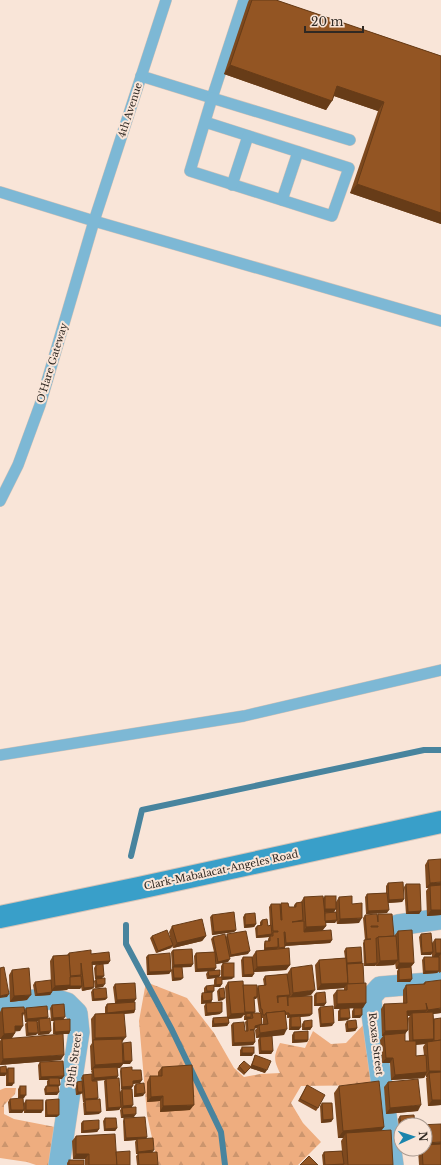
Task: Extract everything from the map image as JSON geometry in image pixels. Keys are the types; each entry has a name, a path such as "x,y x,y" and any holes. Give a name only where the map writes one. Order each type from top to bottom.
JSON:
{"main road":[{"name":"Clark-Mabalacat-Angeles Road","path":"0,917 441,822"}],"street":[{"path":"398,925 441,919"},
{"name":"Roxas Street","path":"393,1165 372,1014 371,997 380,987 441,982"},
{"name":"19th Street","path":"0,1002 54,999 67,1003 77,1013 79,1032 59,1165"}],"lane":[{"name":"4th Avenue","path":"94,221 166,0"},
{"path":"205,122 349,168 332,216 190,171 212,98 244,0"},
{"path":"141,76 350,140"},
{"path":"232,185 248,136"},
{"path":"282,200 298,152"},
{"path":"0,192 94,221 441,321"},
{"name":"O'Hare Gateway","path":"0,501 18,465 40,405 94,221"},
{"path":"0,755 244,716 441,670"}],"green space":[{"path":"146,982 187,998 214,1033 234,1068 244,1077 260,1074 280,1073 276,1065 275,1058 280,1043 305,1048 313,1031 331,1044 346,1043 367,1021 379,1085 301,1086 291,1103 303,1123 321,1142 298,1165 158,1165 147,1115 139,1021"},
{"path":"5,1088 16,1088 15,1094 4,1105 4,1114 14,1119 55,1127 54,1165 36,1165 27,1162 0,1158 0,1090"}],"building":[{"path":"252,0 276,0 441,56 441,213 357,184 384,102 337,86 332,101 230,65"},
{"path":"441,859 441,882 430,883 428,860"},
{"path":"403,882 404,899 389,900 388,883"},
{"path":"406,884 420,884 421,911 408,912"},
{"path":"441,885 441,910 431,910 430,886"},
{"path":"387,893 389,910 368,911 367,894"},
{"path":"323,896 326,926 306,927 304,897"},
{"path":"325,896 336,896 336,909 325,909"},
{"path":"352,896 352,904 362,903 362,918 340,919 339,897"},
{"path":"302,902 303,920 292,922 304,921 304,932 331,930 332,940 286,943 284,932 285,947 279,948 278,938 278,947 265,948 265,941 270,941 270,936 273,936 273,932 278,932 273,931 271,904 280,904 282,920 281,903 288,903 289,907 296,907 296,903"},
{"path":"234,912 236,930 214,932 212,915"},
{"path":"336,912 337,920 325,921 325,913"},
{"path":"255,913 256,924 245,925 245,914"},
{"path":"377,914 378,922 378,914 392,914 394,936 376,938 377,963 366,964 364,940 371,939 367,939 365,915"},
{"path":"202,919 206,936 177,943 172,926"},
{"path":"267,919 268,926 271,925 272,934 257,936 257,926 262,925 262,920"},
{"path":"167,930 173,945 158,951 152,936"},
{"path":"412,930 414,963 399,963 398,931"},
{"path":"246,931 250,951 231,955 227,934"},
{"path":"431,933 433,952 422,953 421,934"},
{"path":"225,934 230,959 218,962 213,937"},
{"path":"396,936 398,960 380,961 378,937"},
{"path":"435,939 441,939 441,953 436,953"},
{"path":"361,947 362,962 347,963 346,948"},
{"path":"289,948 290,965 257,967 256,951"},
{"path":"192,949 193,964 174,965 173,950"},
{"path":"91,950 91,954 109,952 110,961 92,962 94,987 84,988 81,963 81,975 70,976 69,953"},
{"path":"215,952 216,968 197,969 196,953"},
{"path":"170,953 171,971 149,972 148,955"},
{"path":"69,955 71,985 55,986 53,956"},
{"path":"243,957 252,957 254,974 244,975"},
{"path":"424,957 439,957 439,971 425,971"},
{"path":"346,958 348,983 321,984 319,960"},
{"path":"223,963 234,963 234,977 223,977"},
{"path":"363,963 364,984 348,984 347,964"},
{"path":"103,964 104,976 96,976 96,965"},
{"path":"312,965 315,990 293,993 291,968"},
{"path":"4,967 9,994 0,996 0,968"},
{"path":"173,967 182,967 183,978 174,978"},
{"path":"411,967 412,979 399,980 399,968"},
{"path":"29,968 31,995 14,996 12,970"},
{"path":"220,970 220,975 209,976 208,971"},
{"path":"287,974 290,995 277,996 278,1003 278,997 287,996 288,1006 288,997 312,996 312,1014 289,1015 289,1013 285,1013 285,1011 266,1013 263,1015 258,986 266,985 265,976"},
{"path":"81,976 82,986 70,986 70,977"},
{"path":"216,977 222,977 222,984 216,985"},
{"path":"105,978 105,984 97,985 96,979"},
{"path":"51,980 52,992 37,994 35,982"},
{"path":"441,980 441,1008 428,1010 426,1003 427,1010 407,1011 408,1030 385,1031 384,1004 407,1003 406,985 425,984 425,982"},
{"path":"243,981 245,1013 231,1014 228,982"},
{"path":"135,983 136,999 117,1000 115,984"},
{"path":"366,983 366,1003 337,1004 337,990 347,990 347,984"},
{"path":"214,985 214,991 207,991 206,986"},
{"path":"243,985 257,985 257,997 254,997 255,1012 245,1012"},
{"path":"106,988 107,998 94,999 93,989"},
{"path":"224,988 225,998 220,998 219,989"},
{"path":"212,992 212,1000 203,1001 202,993"},
{"path":"325,992 326,1003 316,1004 316,993"},
{"path":"135,1002 135,1010 107,1013 107,1004"},
{"path":"222,1002 222,1012 207,1013 206,1003"},
{"path":"64,1004 65,1017 53,1018 52,1005"},
{"path":"47,1006 48,1017 27,1019 26,1008"},
{"path":"333,1006 334,1023 321,1024 320,1007"},
{"path":"24,1007 25,1013 22,1013 23,1026 15,1026 15,1033 4,1034 2,1008"},
{"path":"349,1008 350,1018 340,1018 340,1009"},
{"path":"354,1008 362,1008 362,1015 354,1016"},
{"path":"285,1011 287,1029 260,1033 259,1025 268,1024 266,1013"},
{"path":"433,1012 434,1039 413,1040 412,1013"},
{"path":"124,1013 126,1037 95,1038 95,1014"},
{"path":"251,1013 251,1017 246,1017 246,1014"},
{"path":"252,1013 261,1013 262,1024 255,1026 255,1029 250,1030 254,1030 255,1042 234,1043 233,1023 244,1022 245,1031 248,1031 247,1019 253,1018"},
{"path":"300,1016 301,1027 291,1027 291,1017"},
{"path":"228,1017 229,1023 214,1024 213,1018"},
{"path":"50,1018 51,1031 40,1032 39,1019"},
{"path":"441,1018 441,1040 434,1041 434,1019"},
{"path":"70,1019 70,1031 55,1032 54,1020"},
{"path":"312,1020 312,1027 304,1028 304,1021"},
{"path":"356,1020 357,1028 348,1029 347,1021"},
{"path":"27,1021 37,1021 38,1033 28,1033"},
{"path":"308,1031 308,1040 294,1040 294,1032"},
{"path":"405,1033 405,1041 416,1041 416,1056 426,1055 427,1072 395,1075 393,1058 386,1058 384,1035"},
{"path":"63,1034 64,1055 3,1059 2,1039"},
{"path":"272,1036 273,1051 261,1051 260,1037"},
{"path":"122,1039 123,1063 95,1065 93,1040"},
{"path":"441,1040 441,1071 429,1071 427,1042"},
{"path":"131,1042 132,1061 124,1061 123,1043"},
{"path":"242,1047 254,1047 254,1053 242,1053"},
{"path":"255,1055 271,1061 267,1070 252,1065"},
{"path":"63,1061 64,1076 41,1077 40,1062"},
{"path":"244,1061 251,1067 245,1073 239,1066"},
{"path":"192,1065 194,1105 163,1106 163,1096 151,1097 150,1076 162,1076 162,1067"},
{"path":"6,1066 7,1073 0,1073 0,1067"},
{"path":"117,1067 118,1076 94,1078 93,1068"},
{"path":"132,1067 132,1070 141,1070 142,1080 133,1081 133,1086 122,1087 121,1068"},
{"path":"8,1068 14,1068 14,1083 8,1083"},
{"path":"441,1072 441,1100 432,1100 429,1073"},
{"path":"92,1074 92,1081 97,1081 98,1098 85,1099 83,1075"},
{"path":"49,1078 59,1078 60,1085 49,1085"},
{"path":"119,1078 121,1107 108,1108 106,1079"},
{"path":"418,1079 421,1105 390,1108 388,1082"},
{"path":"82,1081 83,1092 78,1092 77,1082"},
{"path":"379,1081 384,1127 343,1131 339,1086"},
{"path":"144,1083 145,1093 136,1094 136,1084"},
{"path":"307,1085 325,1095 318,1108 300,1099"},
{"path":"20,1086 26,1086 26,1095 20,1095"},
{"path":"46,1086 58,1086 59,1092 46,1093"},
{"path":"122,1089 132,1089 133,1105 123,1106"},
{"path":"23,1098 24,1110 11,1110 10,1099"},
{"path":"59,1099 59,1115 47,1115 46,1100"},
{"path":"100,1099 101,1112 86,1112 85,1100"},
{"path":"26,1100 43,1100 43,1110 26,1110"},
{"path":"322,1103 332,1103 333,1119 323,1120"},
{"path":"136,1107 136,1114 123,1115 122,1108"},
{"path":"414,1115 414,1117 400,1117"},
{"path":"145,1117 147,1137 126,1138 124,1118"},
{"path":"105,1118 116,1118 117,1128 105,1129"},
{"path":"99,1120 99,1129 83,1131 83,1121"},
{"path":"433,1124 441,1124 441,1142 433,1142"},
{"path":"391,1130 393,1165 348,1165 346,1133"},
{"path":"115,1134 117,1165 89,1165 89,1154 76,1154 76,1136"},
{"path":"153,1138 154,1150 138,1152 137,1139"},
{"path":"433,1144 441,1144 441,1165 423,1165 422,1157 433,1157"},
{"path":"130,1151 130,1165 117,1165 116,1152"},
{"path":"342,1151 344,1164 325,1165 324,1152"},
{"path":"157,1152 158,1165 139,1165 138,1153"},
{"path":"309,1156 318,1165 300,1165"},
{"path":"69,1160 84,1160 84,1165 69,1165"}],"waterway":[{"path":"131,856 142,810 424,750 441,750"},
{"path":"126,925 126,944 172,1030 221,1132 225,1165"}]}
